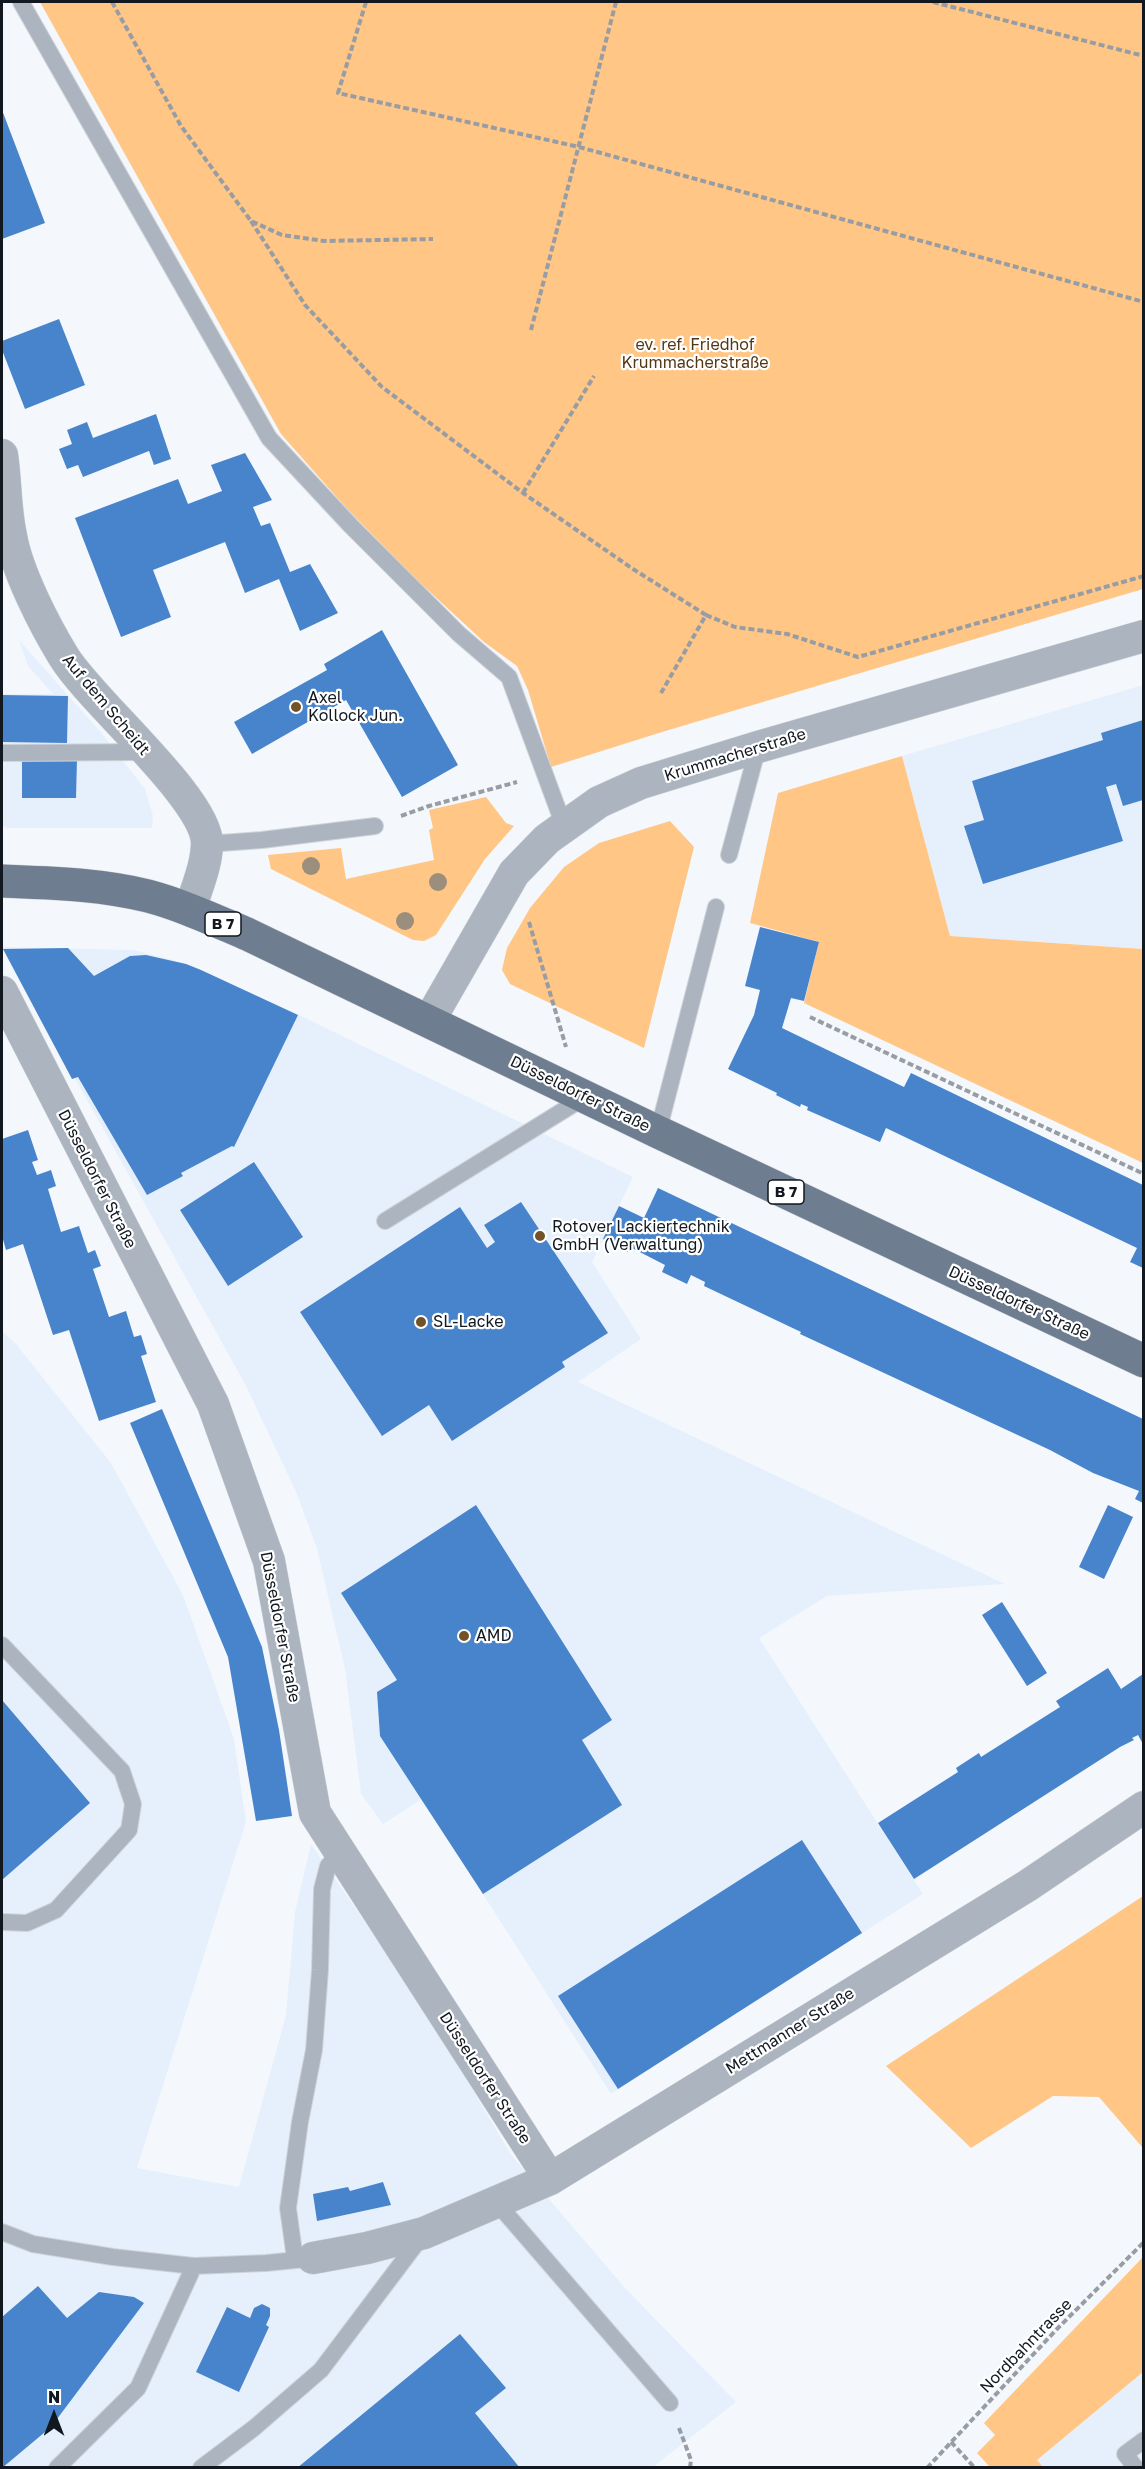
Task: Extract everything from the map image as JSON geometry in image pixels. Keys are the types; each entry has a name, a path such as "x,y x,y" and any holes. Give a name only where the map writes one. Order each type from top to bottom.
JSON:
{"main road":[{"name":"Düsseldorfer Straße","path":"2,881 88,885 148,896 190,909 247,934 658,1132 1143,1361"}],"street":[{"name":"Auf dem Scheidt","path":"2,455 11,540 37,605 64,658 147,752 200,819 205,828 207,844"},
{"name":"Krummacherstraße","path":"429,1021 514,873 526,859 564,826 599,802 640,783 1143,636"},
{"path":"190,909 205,860 207,844"},
{"name":"Düsseldorfer Straße","path":"2,992 213,1404 269,1561 315,1813 550,2179"},
{"name":"Mettmanner Straße","path":"304,2259 367,2248 424,2233 550,2179 1027,1886 1143,1807"}],"lane":[{"path":"21,2 269,438 359,534 459,634 509,678 514,686 564,826"},
{"path":"729,855 758,747"},
{"path":"2,753 147,752"},
{"path":"207,844 262,840 375,826"},
{"path":"658,1132 716,907"},
{"path":"385,1221 583,1096"},
{"path":"2,1645 122,1771 133,1804 129,1830 56,1910 27,1923 2,1922"},
{"path":"2,2232 33,2244 113,2257 194,2266 304,2259 288,2208 300,2122 314,2050 320,1970 321,1888 328,1866 340,1851"},
{"path":"496,2202 670,2403"},
{"path":"201,2468 254,2428 321,2370 424,2233"},
{"path":"57,2468 138,2388 194,2266"},
{"path":"1136,2468 1125,2454 1143,2440"}],"path":[{"path":"112,2 181,126 251,221 305,305 382,387 523,493 633,569 706,615 735,627 787,634 858,657 1143,576"},
{"path":"366,2 338,93 579,147 1143,302"},
{"path":"531,330 616,2"},
{"path":"933,2 1143,56"},
{"path":"251,221 282,235 324,241 433,238"},
{"path":"523,493 594,376"},
{"path":"661,693 706,615"},
{"path":"375,826 429,806 544,774"},
{"path":"514,873 583,1096"},
{"path":"810,1017 1143,1174"},
{"name":"Nordbahntrasse","path":"927,2468 1057,2329 1143,2242"},
{"path":"670,2403 691,2460 690,2468"},
{"path":"951,2442 975,2468"}],"shaded area":[{"path":"19,640 98,729 145,789 153,816 152,828 8,828 2,826 2,694 53,694 28,666"},
{"path":"1143,685 1143,949 950,936 902,756"},
{"path":"2,947 134,950 188,964 297,1014 633,1177 592,1262 641,1339 578,1382 1005,1584 827,1596 759,1638 923,1894 611,2094 422,1799 383,1824 361,1794 345,1669 317,1549 297,1494 246,1386"},
{"path":"2,1331 16,1344 111,1463 183,1595 234,1739 246,1822 137,2168 239,2187 286,2015 295,1912 311,1844 423,2006 512,2156 626,2289 736,2402 653,2467 2,2467"},
{"path":"1143,2372 1143,2467 1043,2467 1037,2460"}],"green space":[{"name":"ev. ref. Friedhof Krummacherstraße","path":"40,2 1143,2 1143,589 551,767 528,690 517,666 484,642 417,580 348,510 281,434"},
{"path":"902,756 950,936 1143,949 1143,1163 804,1003 819,942 750,923 778,793"},
{"path":"486,797 506,823 514,826 485,859 436,935 424,941 413,940 271,869 268,855 341,848 346,879 434,860 429,830 433,828 429,810"},
{"path":"670,821 694,847 644,1048 510,984 502,970 507,948 530,908 564,867 599,843"},
{"path":"1143,1896 1143,2148 1099,2097 1053,2096 971,2148 886,2066"},
{"path":"1143,2257 1143,2372 1037,2460 1043,2467 990,2467 977,2453 995,2435 984,2423"}],"building":[{"path":"2,110 45,223 2,239"},
{"path":"59,319 85,385 25,409 2,350 2,341"},
{"path":"156,414 171,459 154,465 149,451 83,477 78,465 67,469 59,449 72,444 67,430 87,422 93,438"},
{"path":"245,453 272,500 253,507 261,526 270,523 290,572 310,564 338,613 300,631 279,579 245,593 225,542 153,570 171,617 121,637 75,518 178,479 188,504 222,491 211,465"},
{"path":"382,630 458,765 402,797 346,700 252,754 234,722 327,670 324,664"},
{"path":"2,695 68,696 67,743 2,742"},
{"path":"1143,720 1143,800 1123,806 1116,784 1106,787 1123,841 983,884 964,826 984,820 972,781 1103,740 1101,733"},
{"path":"22,759 77,759 76,798 22,798"},
{"path":"760,927 819,942 804,1001 791,998 782,1028 904,1087 911,1073 1143,1185 1143,1268 1130,1262 1137,1248 886,1128 880,1142 807,1110 808,1107 801,1104 800,1107 728,1069 754,1015 760,990 745,986"},
{"path":"68,948 94,976 130,956 146,955 186,964 298,1015 234,1147 181,1173 183,1176 147,1195 78,1077 72,1079 3,949"},
{"path":"28,1130 38,1160 32,1162 37,1175 51,1170 56,1186 48,1189 61,1232 79,1226 88,1253 95,1250 101,1266 93,1269 109,1317 126,1311 134,1337 141,1335 147,1354 141,1356 156,1402 99,1421 69,1330 53,1335 23,1244 6,1250 2,1236 2,1139"},
{"path":"254,1162 303,1237 228,1286 180,1210"},
{"path":"658,1188 1143,1419 1143,1503 1135,1499 1139,1491 1093,1473 1050,1450 800,1334 801,1332 704,1286 705,1282 691,1275 687,1284 662,1272 665,1265 630,1247 628,1252 603,1239 619,1206 644,1218"},
{"name":"SL-Lacke","path":"521,1202 608,1333 562,1362 565,1367 452,1441 429,1405 382,1436 300,1312 460,1207 487,1248 495,1242 484,1225"},
{"path":"162,1409 262,1647 279,1730 292,1816 256,1821 228,1657 130,1423"},
{"name":"AMD","path":"476,1505 612,1720 582,1740 622,1805 483,1894 380,1736 377,1692 397,1680 341,1593"},
{"path":"1108,1505 1133,1517 1104,1579 1079,1567"},
{"path":"1002,1602 1047,1673 1027,1686 982,1615"},
{"path":"1108,1668 1121,1689 1143,1674 1143,1744 1138,1735 1132,1738 1134,1740 914,1879 878,1823 958,1772 956,1768 979,1753 981,1757 1060,1707 1056,1701"},
{"path":"2,1700 90,1803 2,1880"},
{"path":"802,1840 862,1933 618,2089 558,1996"},
{"path":"383,2182 391,2205 317,2221 313,2194 348,2187 350,2191"},
{"path":"38,2286 67,2318 99,2292 134,2297 144,2303 51,2427 2,2468 2,2317"},
{"path":"262,2304 270,2308 270,2316 266,2325 269,2327 239,2392 196,2372 227,2307 250,2318 254,2308"},
{"path":"460,2334 506,2388 475,2413 520,2468 297,2468"}],"place":[{"name":"Axel Kollock Jun.","path":"296,707"},
{"name":"Rotover Lackiertechnik GmbH (Verwaltung)","path":"540,1236"},
{"name":"SL-Lacke","path":"421,1322"},
{"name":"AMD","path":"464,1636"}]}
